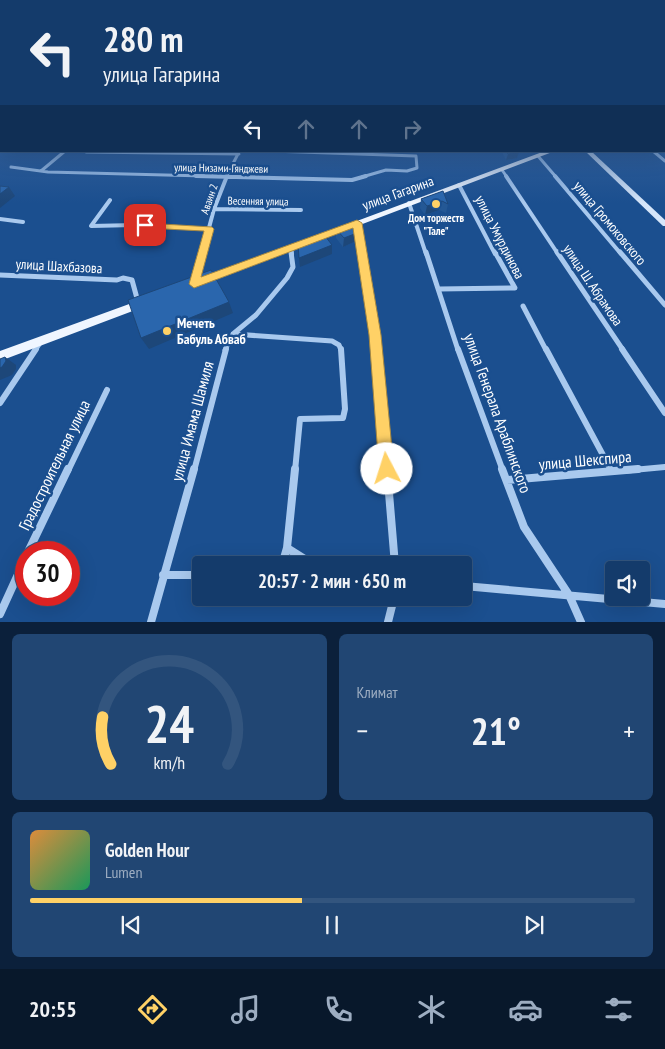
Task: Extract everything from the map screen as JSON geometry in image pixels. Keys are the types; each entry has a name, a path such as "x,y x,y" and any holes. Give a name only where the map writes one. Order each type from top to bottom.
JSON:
{"main road":[{"name":"улица Гагарина","path":"190,286 549,152"},
{"path":"0,356 153,299"}],"street":[{"path":"41,171 64,152"},
{"path":"86,152 239,153"},
{"path":"312,152 354,153"},
{"path":"589,152 665,224"},
{"path":"654,152 665,161"},
{"name":"Аваин 2","path":"190,286 214,209 226,177 239,153"},
{"name":"улица Низами-Гянджеви","path":"11,167 41,171 352,180 386,170 407,171 417,168 416,156 354,153"},
{"name":"улица Громоковского","path":"538,156 665,305"},
{"name":"улица Ш. Абрамова","path":"502,170 665,413"},
{"name":"улица Умурдинова","path":"439,290 515,288 495,250 488,241 460,185"},
{"path":"110,200 91,226 135,225 209,229"},
{"name":"улица Генерала Араблинского","path":"409,203 465,370 524,527 569,595 581,622"},
{"name":"Весенняя улица","path":"214,209 302,210"},
{"path":"0,219 23,222"},
{"path":"357,223 375,335 394,556"},
{"name":"улица Имама Шамиля","path":"151,622 199,452 223,355 233,334 249,322 287,278 293,268 291,248"},
{"name":"улица Шахбазова","path":"0,275 117,280 123,278 132,280 139,305"},
{"path":"523,306 611,470"},
{"path":"233,334 332,341 339,345 342,352 345,410 343,418 300,419 285,556"},
{"path":"0,403 42,340"},
{"name":"Градостроительная улица","path":"33,541 107,390"},
{"name":"улица Шекспира","path":"507,480 665,467"},
{"path":"287,548 300,556"},
{"path":"163,575 192,575"},
{"path":"0,614 15,581"},
{"path":"472,587 665,604"},
{"path":"388,622 392,606"}],"building":[{"path":"0,186 9,187 0,194"},
{"path":"443,191 448,204 442,201 427,206 421,199"},
{"path":"355,223 357,233 344,238 336,229"},
{"path":"325,236 332,245 299,258 298,244"},
{"name":"Мечеть Бабуль Абваб","path":"211,270 229,302 141,338 128,300"},
{"path":"5,357 6,361 0,368 0,359"}],"place":[{"name":"Дом торжеств \"Тале\"","path":"436,204"},
{"name":"Мечеть Бабуль Абваб","path":"167,331"}],"route":[{"path":"145,225 209,229 194,284 357,223 375,335 387,469"}]}
